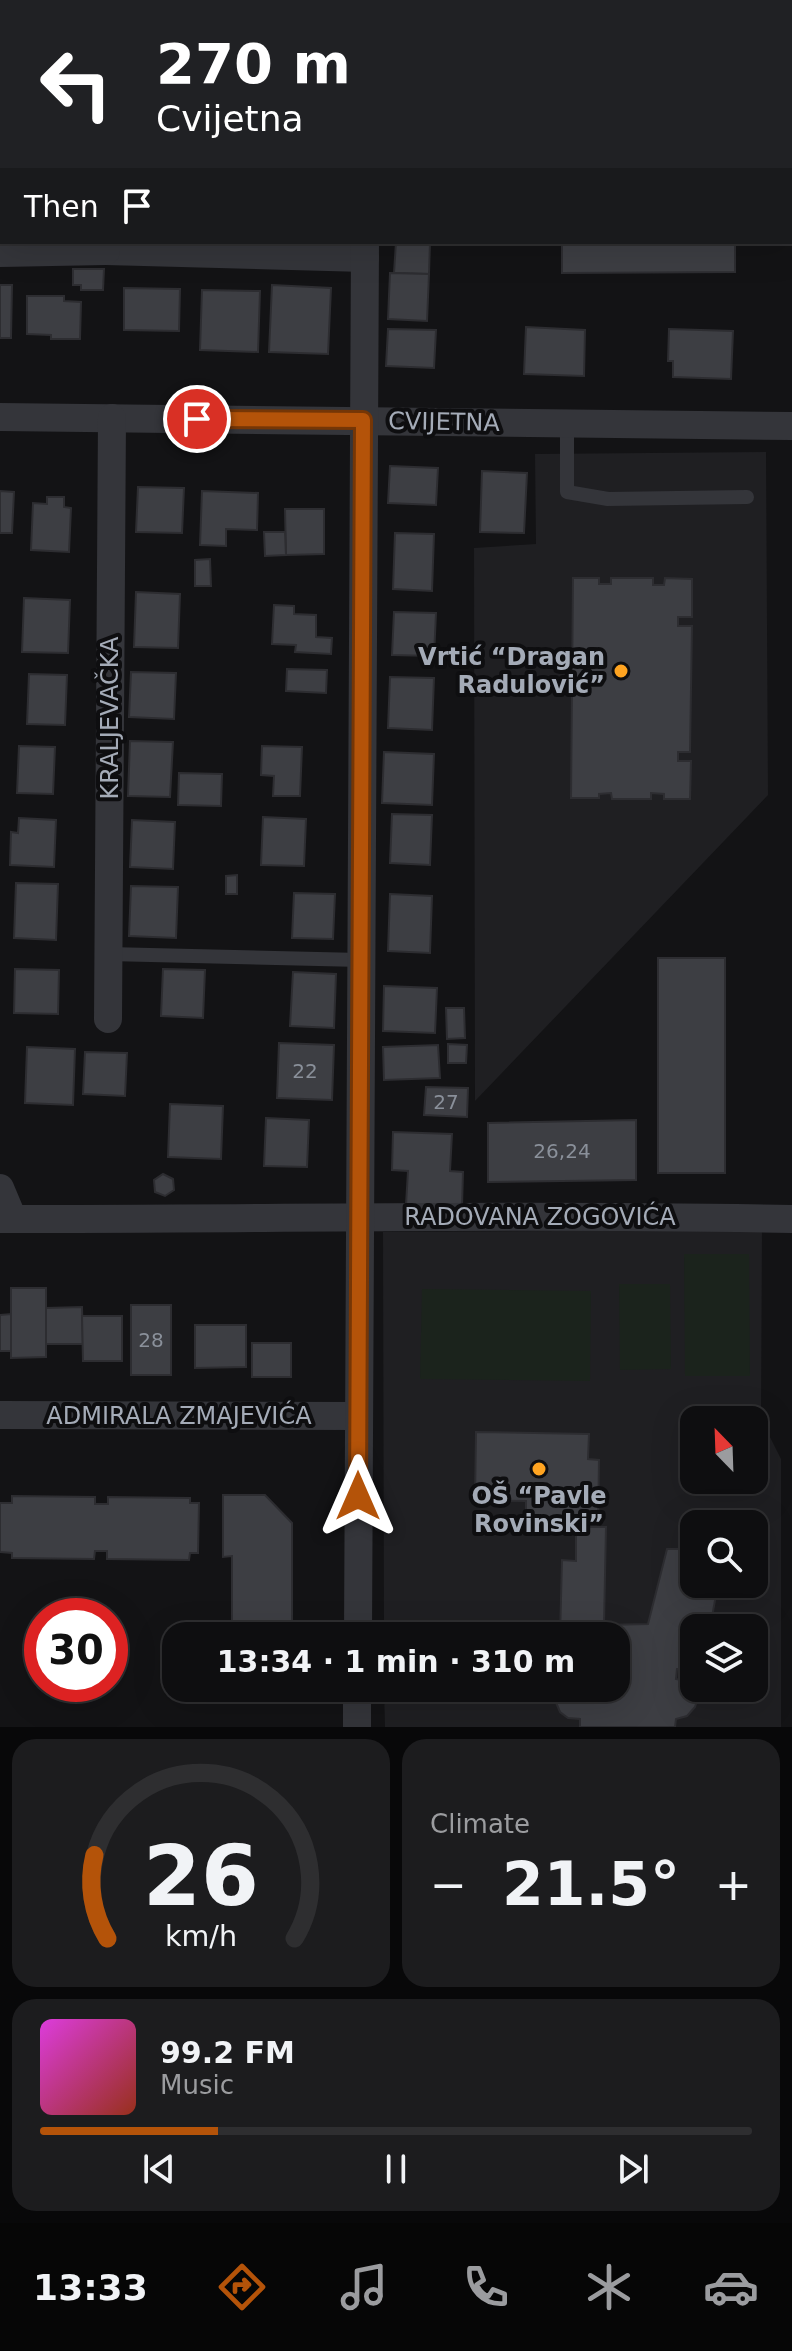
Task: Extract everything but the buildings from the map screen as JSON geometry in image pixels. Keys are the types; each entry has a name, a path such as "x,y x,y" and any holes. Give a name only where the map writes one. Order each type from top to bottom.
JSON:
{"street":[{"path":"0,253 106,246 365,250 358,1622"},
{"name":"CVIJETNA","path":"0,417 792,426"},
{"name":"KRALJEVAČKA","path":"108,1019 112,418"},
{"path":"0,1188 6,1219"},
{"name":"RADOVANA ZOGOVIĆA","path":"6,1219 474,1216 792,1219"},
{"name":"ADMIRALA ZMAJEVIĆA","path":"0,1415 359,1416"},
{"path":"357,1702 357,1727"}],"lane":[{"path":"567,423 567,492 608,499 747,497"},
{"path":"108,954 361,960"}],"shaded area":[{"name":"Vrtić “Dragan Radulović”","path":"766,452 768,795 475,1101 474,548 536,544 535,454"},
{"name":"OŠ “Pavle Rovinski”","path":"762,1230 761,1406 680,1406 680,1494 768,1494 768,1433 781,1459 781,1727 385,1727 384,1702 630,1702 630,1622 384,1622 383,1232"},
{"path":"684,1254 749,1254 750,1376 685,1376"},
{"path":"619,1284 670,1284 671,1369 620,1370"},
{"path":"422,1289 591,1291 590,1381 420,1379"}],"place":[{"name":"Vrtić “Dragan Radulović”","path":"621,671"},
{"name":"OŠ “Pavle Rovinski”","path":"539,1469"}],"route":[{"path":"197,419 363,420 358,1496"}]}
